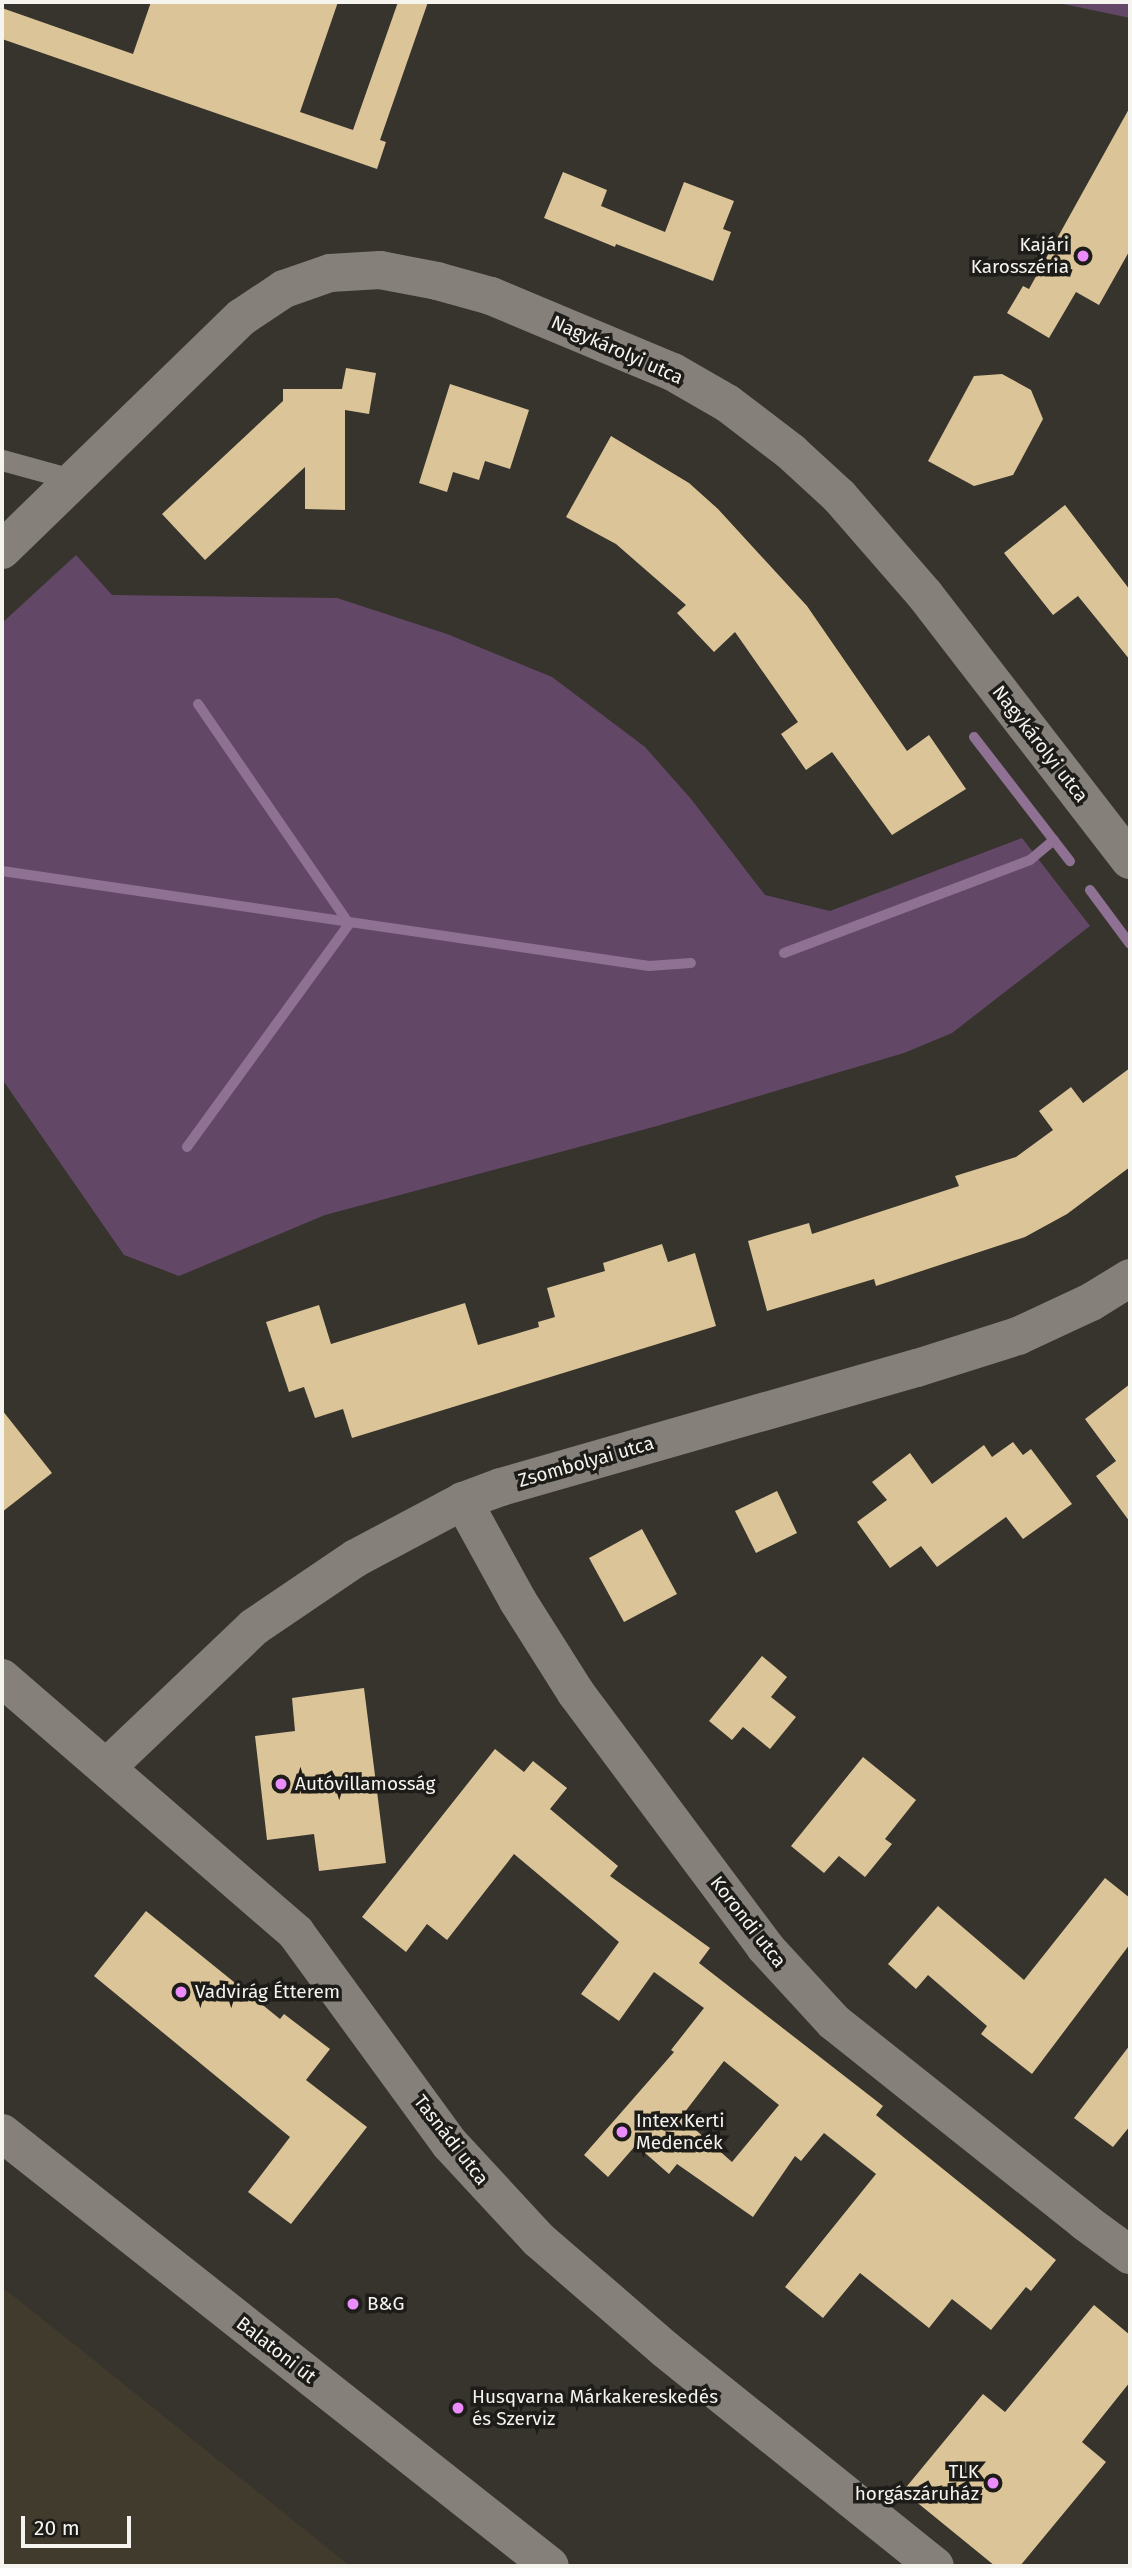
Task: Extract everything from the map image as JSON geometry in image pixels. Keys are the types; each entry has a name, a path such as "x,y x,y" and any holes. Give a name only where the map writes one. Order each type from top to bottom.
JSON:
{"street":[{"name":"Nagykárolyi utca","path":"2,550 242,317 284,289 330,273 380,270 438,281 491,296 673,372 727,403 792,452 839,496 925,595 1130,860"},
{"name":"Zsombolyai utca","path":"106,1768 254,1627 326,1576 463,1501 501,1487 916,1368 1018,1336 1091,1302 1130,1278"},
{"name":"Korondi utca","path":"463,1501 518,1601 576,1693 765,1947 834,2022 1130,2255"},
{"name":"Tasnádi utca","path":"2,1678 296,1933 450,2144 539,2240 666,2350 935,2566"},
{"name":"Balatoni út","path":"2,2133 550,2566"}],"lane":[{"path":"2,460 75,480"}],"shaded area":[{"path":"1054,2 1130,2 1130,18"},
{"path":"76,555 112,595 337,598 447,634 552,677 645,747 691,799 765,895 830,911 1022,838 1090,926 952,1033 904,1053 657,1126 325,1215 179,1276 124,1255 2,1079 2,623"},
{"path":"2,2287 80,2349 350,2566 2,2566"}],"building":[{"path":"151,2 338,2 300,112 353,130 398,2 428,2 380,140 386,142 377,169 2,39 2,8 133,54"},
{"path":"1130,107 1130,250 1099,305 1076,292 1049,338 1007,313 1023,286 1029,289"},
{"path":"563,172 607,190 601,206 665,232 684,182 734,201 723,229 731,232 713,281 616,244 615,247 544,218"},
{"path":"346,368 376,373 369,414 345,410 345,510 305,509 305,467 205,560 162,514 283,401 283,389 342,389"},
{"path":"1002,374 1031,390 1043,419 1013,475 974,486 928,461 974,376"},
{"path":"450,384 529,410 510,469 485,461 479,480 453,472 447,492 419,483"},
{"path":"611,436 689,483 718,509 807,606 907,751 929,735 966,789 892,835 832,752 806,770 781,734 798,722 735,632 714,652 677,613 686,605 616,544 566,517"},
{"path":"1065,505 1130,590 1130,660 1078,596 1053,615 1004,553"},
{"path":"1130,1068 1130,1167 1067,1214 1025,1237 876,1286 874,1279 767,1311 748,1241 809,1223 812,1234 959,1186 955,1176 1016,1157 1053,1130 1039,1111 1071,1087 1083,1103"},
{"path":"662,1244 668,1262 695,1253 716,1326 352,1438 343,1409 315,1418 304,1387 289,1392 266,1322 319,1305 331,1344 465,1303 478,1345 539,1327 538,1322 555,1317 547,1288 605,1271 603,1263"},
{"path":"1130,1384 1130,1522 1096,1476 1116,1461 1085,1419"},
{"path":"2,1410 52,1473 2,1512"},
{"path":"1013,1442 1023,1455 1031,1449 1072,1504 1023,1539 1006,1517 937,1567 921,1546 890,1568 857,1522 887,1500 872,1482 910,1453 932,1484 984,1445 992,1457"},
{"path":"777,1491 797,1533 756,1553 735,1511"},
{"path":"642,1529 677,1594 624,1622 589,1558"},
{"path":"762,1656 787,1677 771,1697 796,1717 770,1749 743,1727 732,1740 709,1721"},
{"path":"364,1688 386,1863 319,1871 314,1834 267,1840 255,1736 295,1731 292,1698"},
{"path":"495,1749 524,1772 533,1761 567,1788 550,1809 618,1866 610,1876 710,1948 699,1963 883,2106 876,2115 1056,2260 1031,2291 1026,2287 991,2330 952,2299 929,2328 860,2273 823,2318 785,2287 876,2174 824,2133 801,2161 795,2156 753,2217 677,2164 669,2174 636,2145 608,2177 584,2155 674,2052 671,2050 704,2008 654,1972 619,2021 581,1994 619,1942 514,1854 447,1940 427,1924 406,1952 362,1917","holes":["724,2061 779,2105 732,2162 681,2117"]},
{"path":"863,1757 916,1800 885,1839 892,1844 865,1877 839,1856 824,1873 791,1846"},
{"path":"1105,1878 1130,1898 1130,1944 1032,2074 981,2034 987,2026 928,1975 916,1989 888,1964 938,1906 1024,1980"},
{"path":"146,1911 280,2019 284,2014 330,2049 306,2080 367,2127 291,2224 248,2192 290,2137 94,1976"},
{"path":"1130,2045 1130,2126 1113,2147 1074,2118"},
{"path":"1094,2305 1130,2335 1130,2382 1082,2442 1106,2462 1020,2566 995,2566 903,2491 983,2394 1005,2412"}],"waterway":[{"path":"198,704 349,924"},
{"path":"974,737 1070,861"},
{"path":"784,953 1030,860 1054,840"},
{"path":"2,871 649,966 691,963"},
{"path":"1090,890 1130,944"},
{"path":"187,1147 349,924"}],"place":[{"name":"Kajári Karosszéria","path":"1083,256"},
{"name":"Autóvillamosság","path":"281,1784"},
{"name":"Vadvirág Étterem","path":"181,1992"},
{"name":"Intex Kerti Medencék","path":"622,2132"},
{"name":"B&G","path":"353,2304"},
{"name":"Husqvarna Márkakereskedés és Szerviz","path":"458,2408"},
{"name":"TLK horgászáruház","path":"993,2483"}]}
